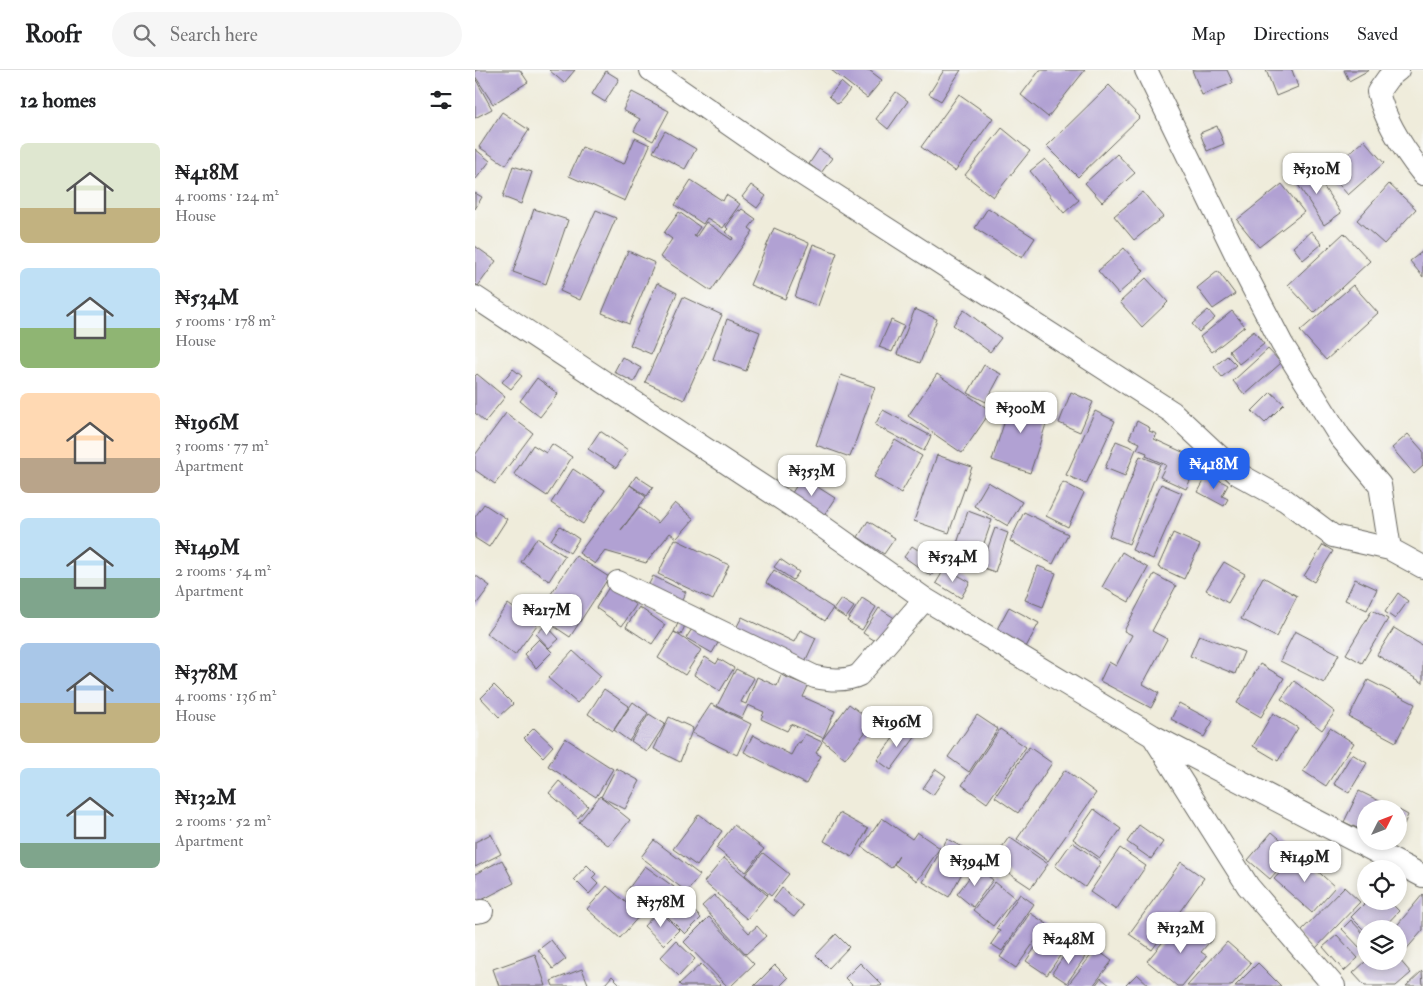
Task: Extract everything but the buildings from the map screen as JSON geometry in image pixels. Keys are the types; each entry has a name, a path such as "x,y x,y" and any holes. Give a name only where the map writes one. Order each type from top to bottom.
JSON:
{"street":[{"path":"651,70 785,163 1172,412 1238,474 1285,500 1333,536 1390,550 1423,568"},
{"path":"1146,70 1243,269 1282,344 1340,437 1380,485 1390,550"},
{"path":"1398,70 1388,78 1378,92 1382,107 1406,152 1423,174"},
{"path":"475,297 809,517 925,599 1153,736 1423,876"},
{"path":"618,582 815,677 827,679 852,679 859,675 925,599"},
{"path":"1153,736 1248,886 1334,986"}]}
